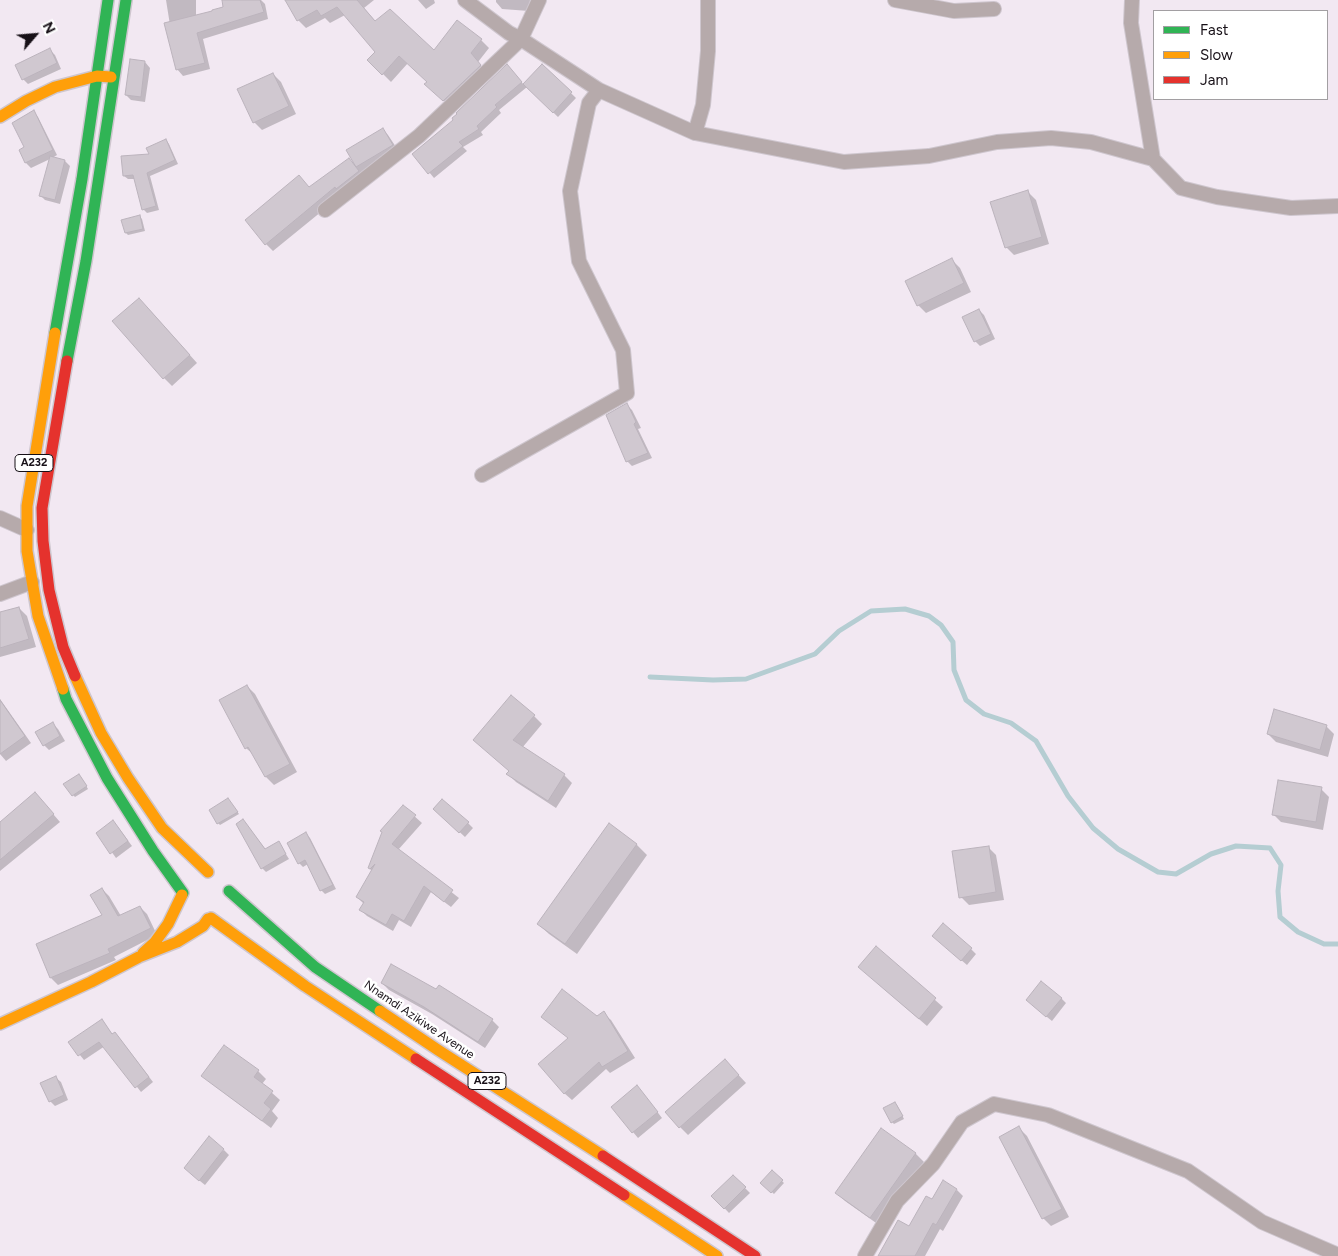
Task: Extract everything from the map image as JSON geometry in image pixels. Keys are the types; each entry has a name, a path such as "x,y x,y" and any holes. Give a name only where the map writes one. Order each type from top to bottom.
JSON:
{"main road":[{"name":"A232","path":"108,0 82,179 27,506 27,551 38,616 66,698 108,778 153,851 186,887 201,916 246,942 305,986 717,1256"},
{"name":"A232","path":"126,0 86,261 59,404 42,508 43,542 49,590 64,647 81,691 101,733 128,778 162,828 208,872 222,878 229,891 225,909 201,916"},
{"path":"0,117 26,101 55,87 97,76 115,78"},
{"path":"139,957 155,942 168,924 186,887 199,873 208,872"},
{"name":"Nnamdi Azikiwe Avenue","path":"229,891 315,967 438,1050 548,1119 755,1256"},
{"path":"0,1024 91,982 139,957 177,942 203,926 201,916"}],"street":[{"path":"466,0 509,33 522,39 599,90 696,133 844,162 929,156 997,142 1051,138 1091,142 1152,159 1181,188 1218,197 1290,208 1338,206"},
{"path":"325,210 419,136 522,39 539,0"},
{"path":"696,133 703,105 708,51 708,0"},
{"path":"895,0 954,11 994,9"},
{"path":"1132,0 1131,23 1152,159"},
{"path":"482,475 627,393 623,350 579,261 570,192 589,103 599,90"},
{"path":"0,518 27,530"},
{"path":"0,594 32,582"},
{"path":"865,1256 897,1201 933,1164 962,1122 994,1104 1048,1115 1188,1171 1262,1222 1338,1255"}],"building":[{"path":"222,0 260,0 264,12 197,33 205,63 176,70 164,23 223,7"},
{"path":"285,0 357,0 375,21 390,9 434,50 457,20 482,39 471,53 481,65 443,101 424,84 427,82 399,56 382,75 367,60 375,52 337,7 321,16 317,10 297,21"},
{"path":"50,48 57,63 22,80 15,65"},
{"path":"130,59 145,61 141,97 125,95"},
{"path":"507,64 522,82 495,105 497,107 477,126 479,129 459,142 463,146 428,174 412,154 453,120 452,118 456,113"},
{"path":"542,64 572,92 553,113 523,84"},
{"path":"273,73 289,106 253,123 237,89"},
{"path":"34,110 53,150 25,163 19,150 24,147 12,123"},
{"path":"383,128 393,145 356,167 346,150"},
{"path":"166,139 175,160 147,173 156,206 142,210 133,175 123,176 121,156 149,154 146,148"},
{"path":"50,156 65,160 55,200 39,196"},
{"path":"349,158 359,171 336,189 335,187 265,245 245,220 299,175 309,187"},
{"path":"1028,190 1042,237 1005,248 990,202"},
{"path":"140,215 143,229 125,233 121,220"},
{"path":"952,258 964,283 917,306 905,281"},
{"path":"139,298 190,355 163,379 112,321"},
{"path":"979,309 991,334 974,342 962,317"},
{"path":"627,403 636,422 634,424 648,453 626,462 606,415"},
{"path":"19,607 29,639 0,648 0,612"},
{"path":"247,685 290,764 265,777 248,747 245,749 219,700"},
{"path":"511,695 535,715 513,740 565,774 548,801 506,774 509,771 473,740"},
{"path":"0,700 25,736 0,754"},
{"path":"1274,709 1327,725 1320,750 1267,734"},
{"path":"53,722 60,736 43,746 35,732"},
{"path":"79,774 87,786 72,796 63,784"},
{"path":"1278,780 1322,787 1316,822 1272,815"},
{"path":"35,792 54,814 0,860 0,822"},
{"path":"228,798 238,812 217,824 209,810"},
{"path":"442,799 469,822 459,833 433,809"},
{"path":"403,805 416,815 392,844 453,890 444,902 424,886 404,921 392,914 386,925 359,910 364,902 356,897 375,864 370,869 368,868 382,832 380,831"},
{"path":"243,819 265,849 279,841 286,854 261,869 236,824"},
{"path":"113,820 128,841 110,854 96,833"},
{"path":"609,823 637,844 565,944 537,924"},
{"path":"306,832 333,885 320,891 305,860 298,864 287,843"},
{"path":"989,846 996,892 959,898 952,851"},
{"path":"102,888 118,916 140,906 151,928 108,949 110,953 50,978 36,944 102,915 90,895"},
{"path":"943,923 972,948 961,961 932,936"},
{"path":"876,946 936,998 919,1019 858,967"},
{"path":"391,964 436,989 439,985 493,1019 478,1042 424,1007 381,983"},
{"path":"1041,981 1062,998 1046,1017 1026,1000"},
{"path":"562,989 597,1016 604,1011 628,1051 602,1067 599,1062 564,1094 538,1064 568,1038 541,1017"},
{"path":"102,1019 112,1034 115,1032 149,1077 135,1088 99,1042 78,1056 68,1042"},
{"path":"224,1045 259,1070 254,1077 273,1091 264,1103 271,1109 262,1121 201,1076"},
{"path":"725,1059 739,1075 679,1128 665,1112"},
{"path":"56,1076 64,1095 49,1102 40,1083"},
{"path":"637,1085 658,1112 632,1133 611,1107"},
{"path":"895,1102 903,1116 891,1123 883,1108"},
{"path":"1019,1126 1062,1209 1042,1219 999,1137"},
{"path":"881,1128 916,1153 870,1218 835,1193"},
{"path":"209,1136 224,1149 199,1181 184,1168"},
{"path":"772,1170 783,1180 771,1193 760,1183"},
{"path":"733,1175 746,1187 724,1209 711,1196"},
{"path":"943,1180 957,1189 936,1225 933,1223 915,1256 878,1256 898,1220 909,1226 926,1196 932,1199"}],"waterway":[{"path":"650,677 713,680 746,679 815,654 839,631 871,611 905,609 929,616 941,625 953,642 954,670 966,700 984,714 1011,723 1036,741 1068,796 1093,828 1118,849 1158,872 1176,874 1211,854 1236,846 1270,848 1281,865 1278,891 1280,917 1298,932 1324,944 1338,944"}],"traffic: fast":[{"path":"55,333 82,179 108,0"},
{"path":"67,361 86,261 126,0"},
{"path":"63,689 66,699 107,778 153,851 183,893"},
{"path":"229,891 315,967 380,1011"}],"traffic: slow":[{"path":"0,117 26,101 55,87 97,76 111,77"},
{"path":"55,333 27,506 27,551 38,616 63,689"},
{"path":"75,676 101,733 128,778 162,828 208,872"},
{"path":"143,953 155,942 168,924 182,895"},
{"path":"211,918 305,986 416,1059"},
{"path":"0,1024 91,982 139,957 177,942 203,926 208,919"},
{"path":"380,1011 603,1156"},
{"path":"624,1195 717,1256"}],"traffic: jam":[{"path":"67,361 42,508 43,541 49,590 63,647 75,676"},
{"path":"416,1059 624,1195"},
{"path":"603,1156 755,1256"}]}
